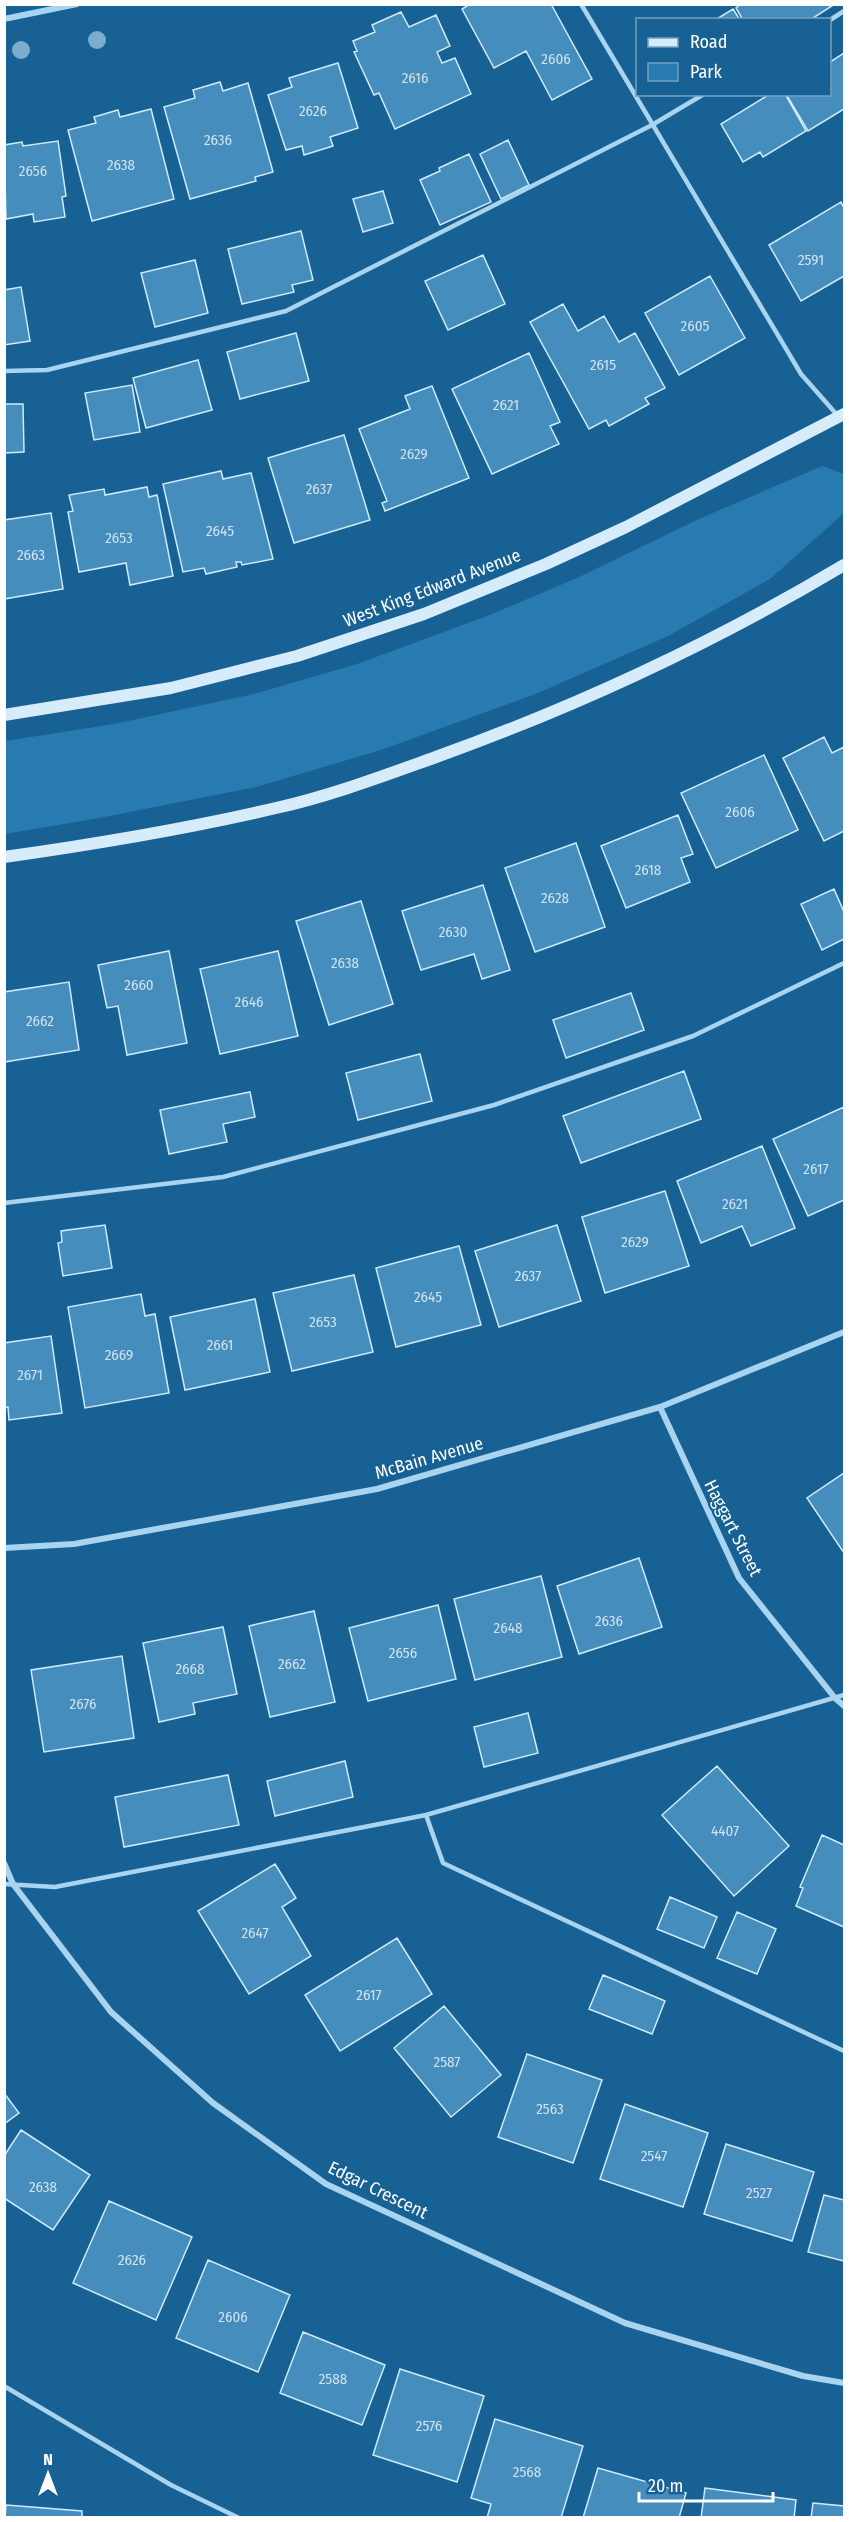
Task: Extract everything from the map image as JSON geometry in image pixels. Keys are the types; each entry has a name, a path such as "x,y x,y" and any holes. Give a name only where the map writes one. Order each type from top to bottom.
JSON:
{"main road":[{"name":"West King Edward Avenue","path":"4,715 171,688 297,656 424,614 546,564 626,527 843,418"},
{"path":"4,856 128,840 209,823 278,808 380,777 496,735 606,689 694,648 790,597 844,565"}],"street":[{"path":"4,19 77,4"},
{"name":"McBain Avenue","path":"4,1548 74,1544 376,1489 660,1407 844,1332"},
{"name":"Haggart Street","path":"660,1407 739,1578 835,1698 844,1706"},
{"name":"Edgar Crescent","path":"4,1863 13,1884 111,2012 213,2103 326,2184 625,2322 803,2376 844,2383"}],"lane":[{"path":"581,4 801,374 843,418"},
{"path":"831,19 844,11"},
{"path":"4,371 47,370 286,311 652,125 701,96"},
{"path":"4,1203 223,1178 494,1105 693,1036 844,963"},
{"path":"4,1884 55,1887 426,1815 844,1695"},
{"path":"426,1815 443,1863 844,2051"},
{"path":"4,2386 171,2485 239,2517"}],"green space":[{"path":"822,466 844,474 844,513 770,579 668,636 538,693 381,750 256,787 5,834 5,741 114,724 254,694 357,664 487,616 577,578 699,519"}],"building":[{"path":"470,4 551,4 592,79 552,100 526,51 494,68 462,9"},
{"path":"741,4 835,4 813,18 742,18 736,8"},
{"path":"733,9 739,18 718,18"},
{"path":"401,12 409,27 436,15 450,46 437,52 442,63 455,58 471,94 395,129 379,93 374,95 354,52 357,51 353,41 375,32 372,25"},
{"path":"844,53 844,109 808,131 787,96 831,96 831,61"},
{"path":"338,63 358,128 330,137 333,146 304,155 302,146 286,150 268,95 292,87 289,78"},
{"path":"220,82 223,91 248,83 273,172 255,177 256,181 190,199 164,107 195,98 193,90"},
{"path":"767,96 786,96 806,131 763,157 760,152 743,162 721,124"},
{"path":"151,109 174,199 92,221 68,130 96,123 94,117 118,110 120,117"},
{"path":"508,140 529,185 501,199 480,154"},
{"path":"58,141 66,196 62,197 65,217 34,222 33,214 6,219 4,145 22,142 23,146"},
{"path":"469,154 491,202 440,225 420,180"},
{"path":"383,191 393,223 363,232 353,199"},
{"path":"841,202 844,208 844,276 801,301 769,245"},
{"path":"301,231 313,280 292,285 294,292 242,304 228,249"},
{"path":"483,255 505,304 448,330 425,281"},
{"path":"195,260 208,313 155,327 141,273"},
{"path":"710,276 745,338 679,375 645,313"},
{"path":"21,287 30,341 4,345 4,290"},
{"path":"563,304 578,331 604,316 619,342 635,333 665,388 645,398 649,404 609,426 606,420 589,429 530,322"},
{"path":"296,333 309,381 240,399 227,352"},
{"path":"529,353 560,422 550,426 559,444 492,474 452,389"},
{"path":"198,360 212,410 146,428 133,378"},
{"path":"132,385 140,432 94,440 85,393"},
{"path":"432,386 469,478 385,511 382,503 387,501 359,429 410,409 405,396"},
{"path":"4,404 23,404 24,452 4,453"},
{"path":"344,435 370,520 294,543 268,458"},
{"path":"221,471 223,479 251,473 273,559 242,565 241,562 236,562 237,567 206,574 204,568 183,572 163,484"},
{"path":"147,487 149,497 157,495 173,576 130,585 126,563 79,572 68,512 73,511 69,495 104,489 105,495"},
{"path":"51,513 63,589 4,599 4,520"},
{"path":"824,737 832,753 844,747 844,831 824,841 783,758"},
{"path":"764,755 798,830 716,868 681,793"},
{"path":"678,815 693,854 681,858 690,882 626,908 601,846"},
{"path":"576,843 605,927 535,952 505,868"},
{"path":"483,885 510,970 482,979 474,954 421,970 402,911"},
{"path":"834,889 844,912 844,939 822,950 801,904"},
{"path":"361,901 393,1004 329,1025 296,921"},
{"path":"169,951 187,1043 127,1055 118,1006 107,1008 98,965"},
{"path":"278,951 298,1036 220,1054 200,969"},
{"path":"69,982 79,1050 4,1062 4,992"},
{"path":"631,993 644,1030 566,1058 553,1020"},
{"path":"420,1054 432,1101 358,1120 346,1073"},
{"path":"684,1071 701,1119 581,1163 563,1116"},
{"path":"250,1092 255,1117 223,1124 227,1142 169,1154 160,1110"},
{"path":"844,1107 844,1200 808,1216 773,1139"},
{"path":"762,1146 795,1228 751,1246 742,1226 701,1243 677,1181"},
{"path":"665,1191 689,1266 605,1293 582,1217"},
{"path":"105,1225 112,1268 63,1276 58,1243 62,1242 61,1231"},
{"path":"557,1225 581,1301 499,1327 475,1251"},
{"path":"459,1246 481,1325 396,1347 376,1268"},
{"path":"354,1275 373,1352 292,1371 273,1293"},
{"path":"141,1294 145,1316 155,1314 169,1393 85,1408 68,1307"},
{"path":"255,1299 270,1372 185,1390 170,1317"},
{"path":"51,1336 62,1413 9,1420 8,1407 4,1408 4,1343"},
{"path":"844,1473 844,1553 807,1498"},
{"path":"639,1558 662,1627 579,1654 557,1586"},
{"path":"541,1576 562,1657 475,1680 454,1599"},
{"path":"438,1605 456,1679 368,1701 349,1628"},
{"path":"314,1611 335,1702 270,1717 249,1626"},
{"path":"223,1627 237,1694 193,1703 195,1714 159,1722 143,1643"},
{"path":"122,1656 134,1738 44,1752 31,1670"},
{"path":"528,1713 538,1753 484,1767 474,1727"},
{"path":"345,1761 353,1797 275,1816 267,1781"},
{"path":"717,1766 789,1846 734,1896 662,1815"},
{"path":"228,1775 239,1825 124,1847 115,1797"},
{"path":"822,1835 844,1845 844,1927 796,1906 803,1888 800,1887"},
{"path":"275,1864 296,1898 282,1907 311,1956 249,1994 198,1911"},
{"path":"670,1897 717,1917 704,1948 657,1929"},
{"path":"737,1912 776,1929 757,1974 717,1958"},
{"path":"397,1938 432,1994 340,2051 305,1995"},
{"path":"603,1975 665,2001 652,2034 589,2009"},
{"path":"444,2006 501,2075 451,2117 394,2048"},
{"path":"527,2054 602,2080 573,2163 498,2137"},
{"path":"4,2093 19,2113 4,2124"},
{"path":"625,2104 708,2133 683,2207 600,2179"},
{"path":"21,2130 90,2175 53,2230 4,2198 4,2156"},
{"path":"726,2144 814,2172 792,2241 704,2214"},
{"path":"824,2195 844,2200 844,2261 808,2252"},
{"path":"109,2201 192,2237 156,2320 73,2283"},
{"path":"208,2260 290,2295 258,2372 176,2338"},
{"path":"303,2332 385,2365 362,2425 280,2393"},
{"path":"400,2369 484,2396 457,2482 373,2455"},
{"path":"495,2419 583,2446 561,2518 487,2518 491,2504 471,2498"},
{"path":"598,2468 686,2493 679,2518 583,2518"},
{"path":"705,2488 796,2500 794,2518 701,2518"},
{"path":"813,2503 844,2506 844,2518 811,2518"},
{"path":"6,2505 82,2511 82,2518 5,2518"}]}
